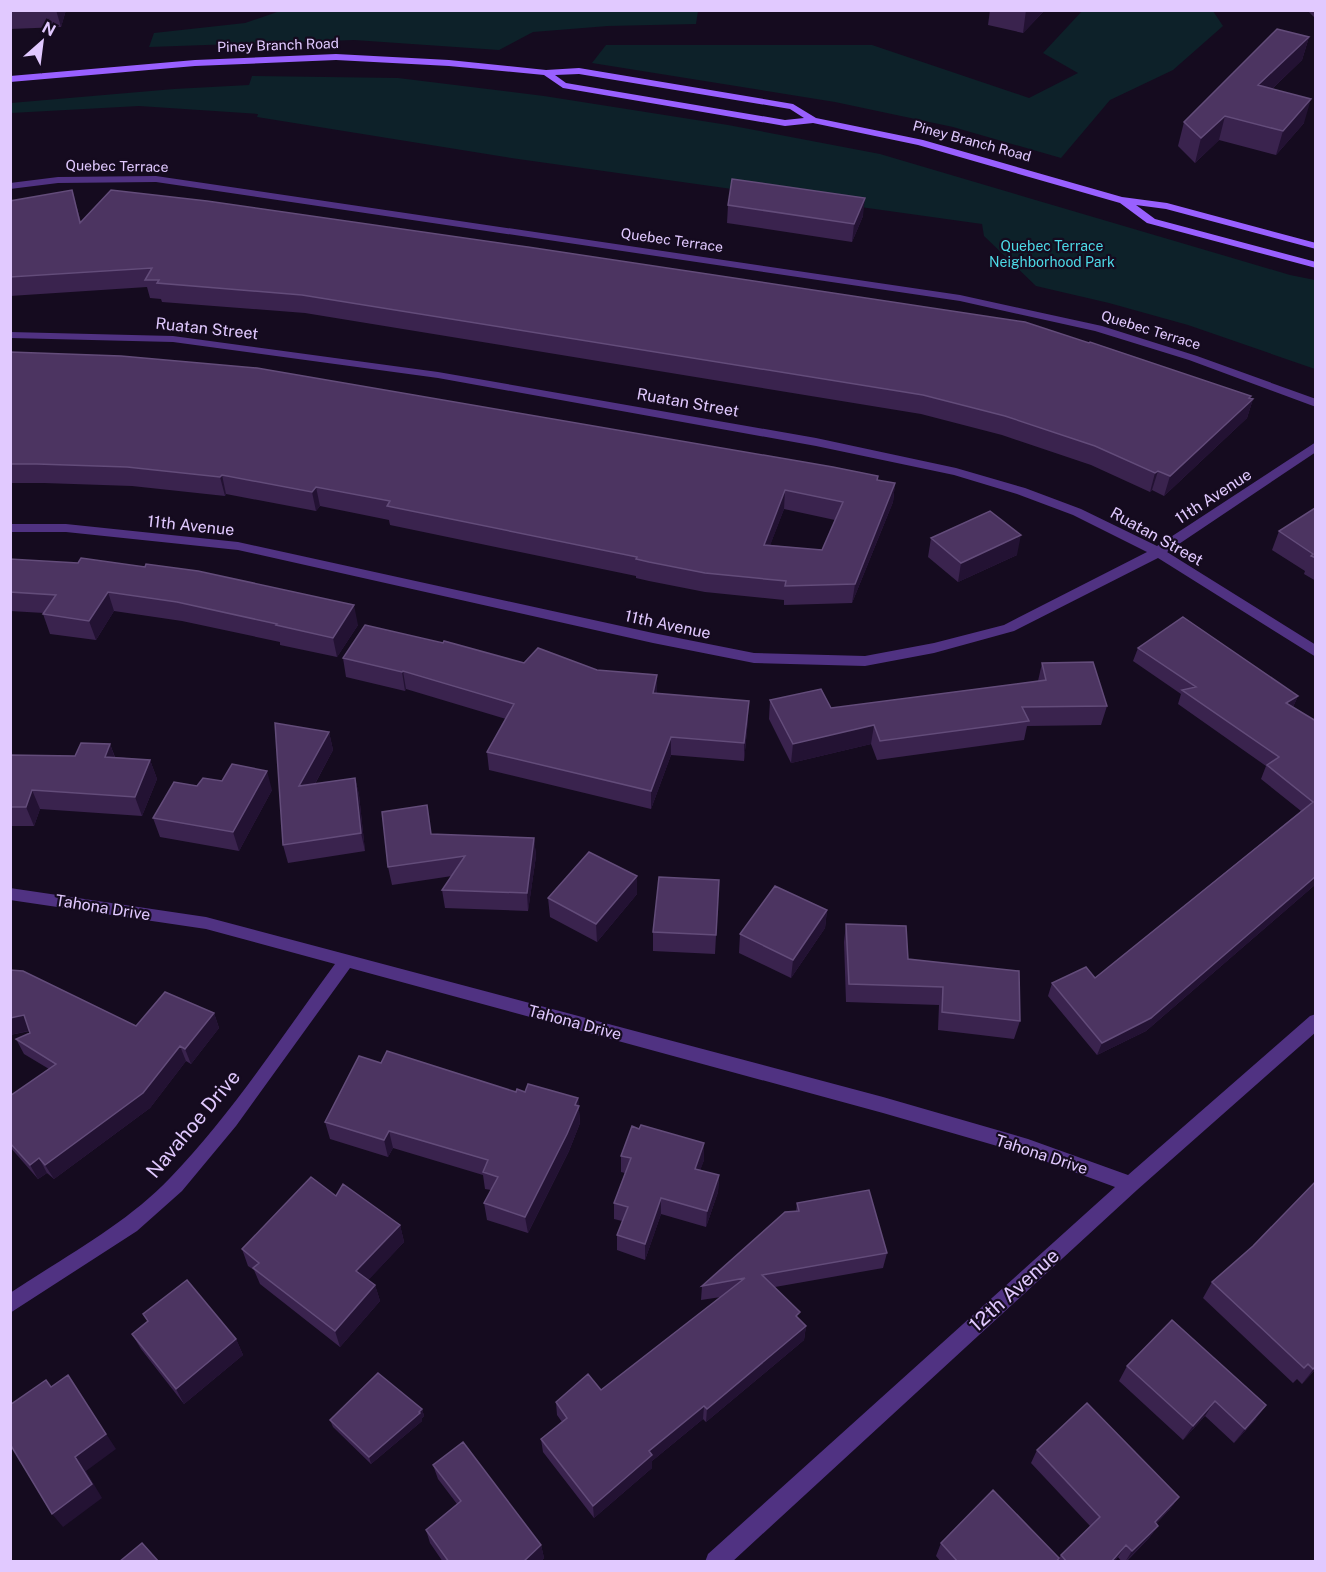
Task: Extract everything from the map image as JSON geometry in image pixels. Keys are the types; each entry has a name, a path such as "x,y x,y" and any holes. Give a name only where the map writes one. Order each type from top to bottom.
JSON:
{"main road":[{"name":"Piney Branch Road","path":"10,79 195,63 336,57 448,63 546,73 579,71 793,107 813,120"},
{"name":"Piney Branch Road","path":"546,73 563,85 785,123 813,120 920,142 1121,200 1167,206 1316,246"},
{"name":"Piney Branch Road","path":"1121,200 1151,221 1316,265"}],"street":[{"name":"Quebec Terrace","path":"10,186 58,180 156,179 960,298 1098,328 1204,362 1316,404"},
{"name":"Ruatan Street","path":"10,335 173,339 449,377 878,454 956,472 1021,491 1077,512 1158,552 1316,652"},
{"name":"11th Avenue","path":"10,528 66,528 238,546 653,638 754,658 865,662 934,648 1009,628 1158,552 1316,446"},
{"name":"Tahona Drive","path":"10,894 206,923 894,1108 1028,1147 1131,1184"},
{"name":"Navahoe Drive","path":"10,1304 130,1225 176,1185 230,1120 347,960"},
{"name":"12th Avenue","path":"716,1562 1131,1184 1316,1021"}],"green space":[{"path":"283,10 698,11 696,24 608,26 533,32 499,50 354,40 149,47 154,33 245,23"},
{"path":"1083,10 1213,11 1223,26 1173,70 1110,100 1061,158 953,127 835,102 592,63 606,45 872,45 1029,98 1078,73 1043,53"},
{"name":"Quebec Terrace Neighborhood Park","path":"252,76 398,78 544,96 728,125 880,154 1290,275 1315,280 1315,369 1188,325 1036,286 984,236 982,224 511,158 257,117 258,114 139,106 11,113 11,103 249,85"}],"building":[{"path":"1277,29 1309,37 1258,85 1311,99 1283,131 1225,116 1201,138 1184,122"},
{"path":"732,179 865,198 854,224 728,205"},
{"path":"72,190 80,223 111,190 207,201 528,247 1025,322 1251,396 1249,398 1253,399 1170,476 1158,471 1155,473 1095,446 1005,416 923,395 302,295 157,283 159,280 145,280 152,268 10,277 10,201"},
{"path":"10,352 121,356 257,368 833,467 878,476 877,480 895,483 855,584 785,586 786,581 705,573 649,562 636,559 637,557 387,506 390,501 316,487 312,492 222,475 220,477 127,467 10,464","holes":["785,490 843,502 822,550 764,545"]},
{"path":"1316,508 1316,558 1279,531"},
{"path":"990,511 1021,535 961,563 931,538"},
{"path":"81,558 145,567 146,564 198,571 354,605 333,638 177,602 108,592 89,621 43,614 56,595 10,592 10,559 78,563"},
{"path":"1183,617 1298,696 1286,703 1316,721 1316,876 1151,1018 1102,1043 1052,983 1086,967 1095,978 1313,802 1267,765 1279,757 1182,690 1196,687 1138,648"},
{"path":"365,625 443,643 444,641 524,663 538,648 597,670 657,675 653,693 749,701 744,743 671,737 651,791 487,752 514,704 403,671 343,658"},
{"path":"1093,662 1107,706 1022,707 1029,721 880,741 874,725 793,744 770,700 821,689 831,708 1046,680 1042,663"},
{"path":"275,723 329,732 299,786 355,778 361,833 283,845"},
{"path":"81,743 110,744 105,757 150,760 135,797 32,790 26,807 10,807 10,755 75,756"},
{"path":"232,764 267,771 233,832 153,818 174,782 197,786 203,778 222,781"},
{"path":"427,805 431,834 534,838 527,893 442,890 465,856 388,867 382,812"},
{"path":"589,852 637,876 596,924 548,898"},
{"path":"659,877 719,880 716,935 653,932"},
{"path":"775,886 827,910 793,960 740,934"},
{"path":"846,924 906,926 908,959 1019,971 1020,1021 942,1012 943,987 849,984"},
{"path":"10,970 23,971 136,1026 165,992 214,1013 185,1049 180,1046 143,1093 45,1165 39,1158 30,1165 10,1143 10,1096 56,1064 16,1039 30,1033 24,1015 10,1018"},
{"path":"387,1051 516,1092 517,1089 525,1092 528,1084 578,1098 575,1105 579,1106 567,1134 525,1217 484,1203 498,1177 483,1172 488,1160 389,1131 384,1140 325,1122 359,1056 381,1063"},
{"path":"641,1125 704,1143 695,1169 719,1175 707,1211 661,1198 645,1244 617,1235 628,1207 614,1203 631,1158 621,1156 632,1126 639,1129"},
{"path":"311,1177 336,1196 343,1184 400,1225 356,1271 375,1285 335,1331 253,1268 259,1263 242,1249"},
{"path":"1316,1181 1316,1366 1313,1369 1308,1364 1304,1368 1212,1282 1253,1246"},
{"path":"869,1190 887,1253 762,1275 800,1312 796,1316 806,1326 707,1409 704,1406 649,1451 652,1455 593,1506 541,1439 567,1418 556,1402 588,1374 601,1390 745,1278 702,1286 785,1212 799,1211 797,1203"},
{"path":"187,1280 236,1339 176,1389 132,1334 148,1321 143,1314"},
{"path":"1172,1320 1266,1405 1245,1429 1215,1401 1193,1426 1127,1366"},
{"path":"378,1373 422,1409 369,1457 330,1420"},
{"path":"68,1375 106,1434 75,1457 92,1484 52,1514 10,1444 10,1405 46,1380 51,1387"},
{"path":"1087,1403 1179,1497 1155,1522 1158,1526 1132,1551 1126,1545 1111,1562 1067,1562 1061,1555 1100,1517 1037,1450"},
{"path":"463,1442 541,1545 523,1562 449,1562 426,1530 461,1501 433,1465"},
{"path":"993,1490 1059,1558 1056,1562 958,1562 941,1543"},
{"path":"142,1543 159,1562 119,1562"}]}
